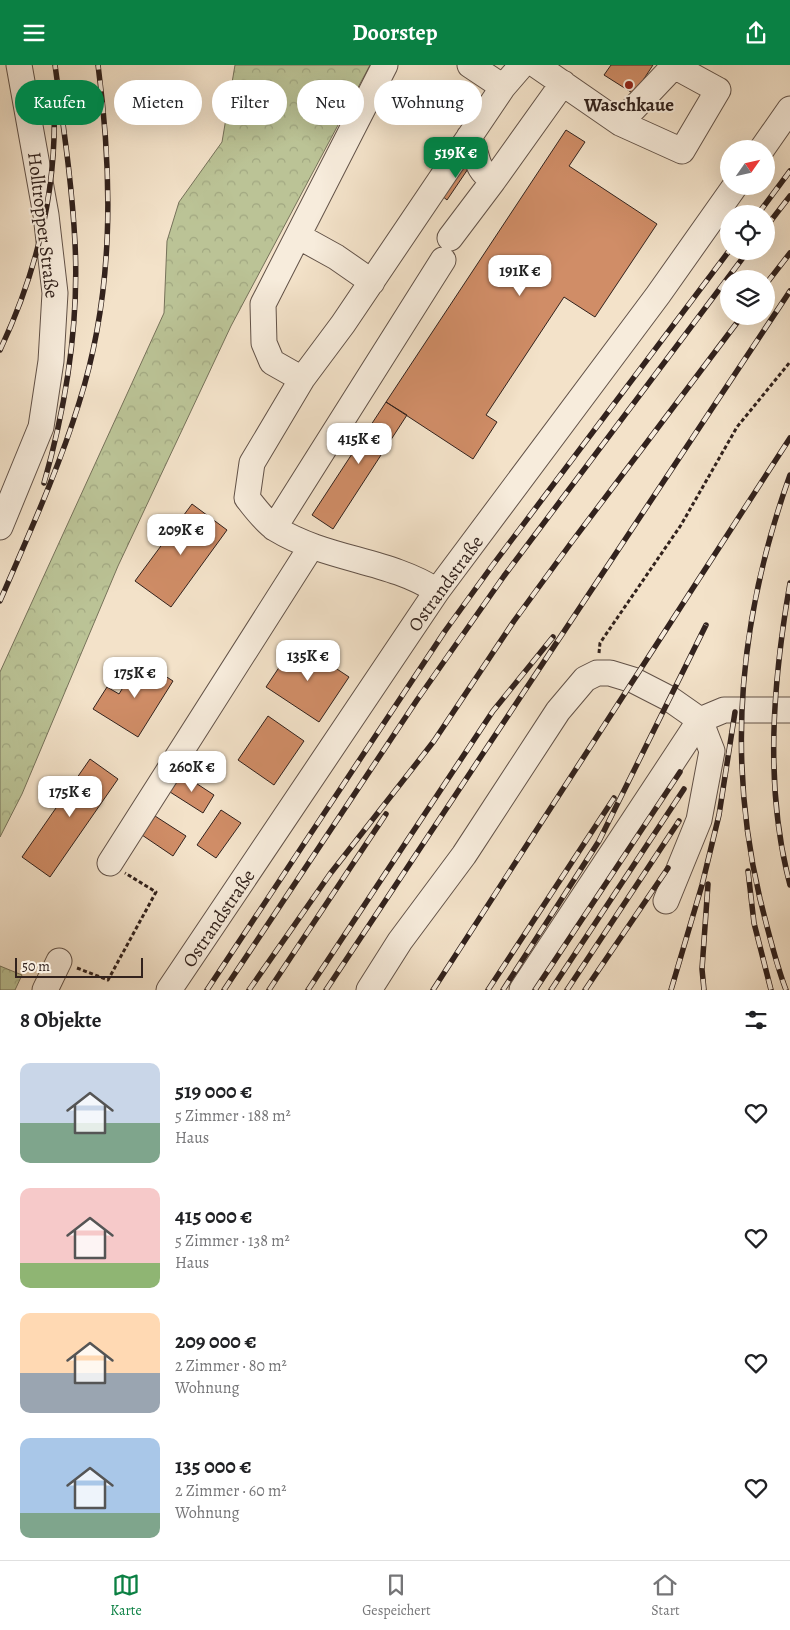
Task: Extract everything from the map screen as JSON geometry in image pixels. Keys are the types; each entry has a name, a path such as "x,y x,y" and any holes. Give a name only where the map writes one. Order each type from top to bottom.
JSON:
{"lane":[{"name":"Holltropper Straße","path":"0,527 41,427 51,361 56,293 46,215 19,65"},
{"path":"302,379 272,362 264,343 263,304 385,65"},
{"path":"470,65 503,87"},
{"path":"438,591 421,581 311,547 274,528 247,498 252,463 302,379 372,282 503,87 522,65"},
{"path":"536,65 620,123"},
{"path":"274,528 447,249 563,83"},
{"path":"768,140 790,109"},
{"path":"469,137 476,150 477,163 481,172 493,181"},
{"name":"Ostrandstraße","path":"169,990 438,591 658,295 729,195"},
{"path":"298,236 336,257 372,282"},
{"path":"110,863 311,547"},
{"path":"369,990 400,941 464,855 558,711 586,679 597,673 610,673 633,680 670,699 700,721 712,751 699,820 666,901"},
{"path":"522,990 700,721 724,710 790,709"},
{"path":"45,990 59,961"}],"path":[{"path":"597,673 600,643 612,623 681,525 737,427 790,363"},
{"path":"59,961 108,980 156,893 110,863"}],"green space":[{"path":"235,65 370,65 362,80 297,80 297,125 338,125 231,326 118,566 22,794 0,837 0,672 164,313 167,241 179,202 222,142 225,125 287,125 287,80 232,80"},
{"path":"0,966 22,975 15,990 0,990"}],"building":[{"name":"Waschkaue","path":"611,65 653,65 634,94 604,75"},
{"path":"566,130 585,142 569,166 657,224 595,317 564,297 486,415 497,422 473,459 386,402"},
{"path":"465,159 472,163 447,200 441,195"},
{"path":"386,402 407,415 333,529 312,515"},
{"path":"192,504 227,530 171,607 135,581"},
{"path":"296,642 349,677 319,722 266,687"},
{"path":"140,660 173,681 138,737 93,709 107,687 119,694"},
{"path":"268,716 304,741 274,785 238,760"},
{"path":"90,759 118,779 50,877 22,857"},
{"path":"182,774 214,795 203,813 170,792"},
{"path":"221,810 241,823 216,858 197,845"},
{"path":"155,816 186,836 173,856 142,835"}],"railway":[{"path":"44,483 65,394 73,334 76,273 72,198 55,65"},
{"path":"0,601 42,503 71,428 90,362 99,320 104,278 108,193 103,108 98,65"},
{"path":"0,350 24,292 42,231 52,168 54,125"},
{"path":"765,205 790,171"},
{"path":"775,215 790,196"},
{"path":"775,272 790,253"},
{"path":"207,990 445,631 722,260"},
{"path":"224,990 417,700 504,576 741,260"},
{"path":"326,990 790,291"},
{"path":"249,990 330,874 434,741 514,621 571,543 735,325"},
{"path":"433,990 790,438"},
{"path":"786,990 775,957 760,899 749,845 743,791 741,738 750,632 759,580 773,527 790,475"},
{"path":"790,583 779,658 774,734 777,810 782,848 790,885"},
{"path":"503,990 599,841 706,625"},
{"path":"308,990 493,711 553,637"},
{"path":"671,990 702,885 719,815 735,712"},
{"path":"535,990 680,772"},
{"path":"551,990 684,789"},
{"path":"488,990 614,798"},
{"path":"269,990 386,814"},
{"path":"567,990 679,821"},
{"path":"585,990 668,868"},
{"path":"748,871 754,923 771,990"},
{"path":"704,990 702,969 708,884"}],"place":[{"name":"Waschkaue","path":"629,85"}]}
